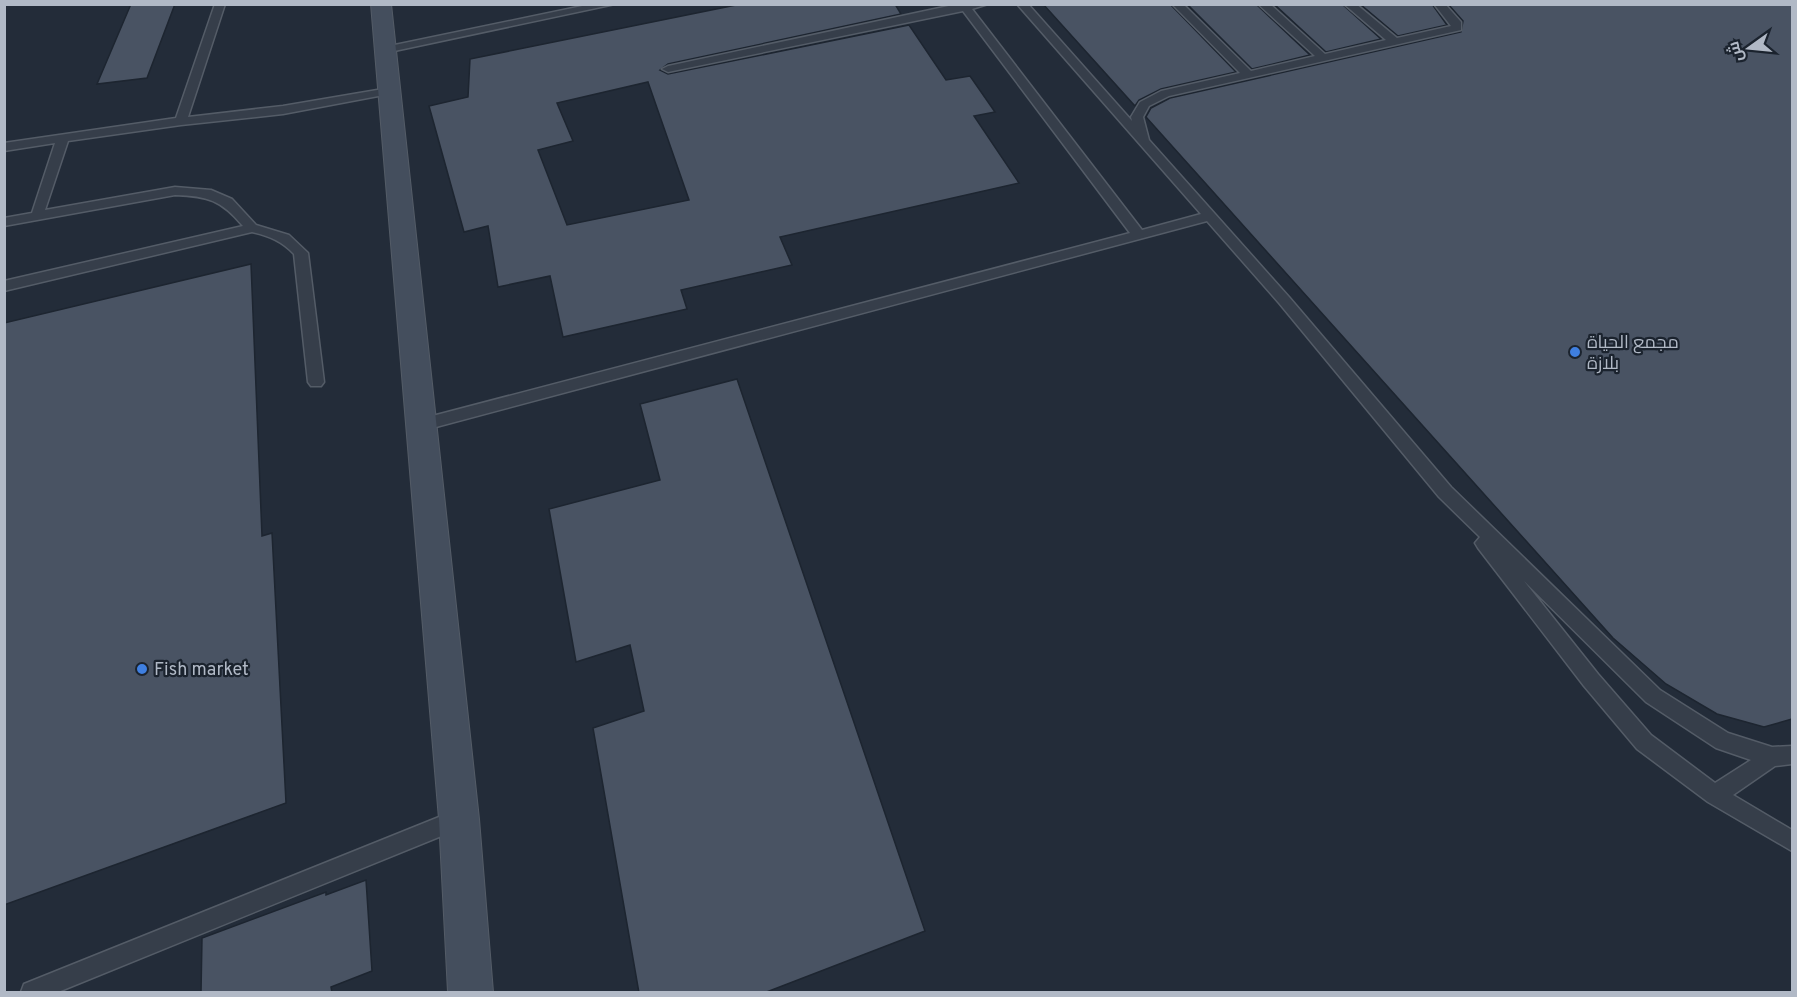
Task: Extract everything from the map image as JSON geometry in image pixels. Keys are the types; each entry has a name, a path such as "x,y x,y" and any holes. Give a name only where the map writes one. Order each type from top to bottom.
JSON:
{"street":[{"path":"381,4 459,819 471,993"}],"lane":[{"path":"182,121 220,4"},
{"path":"385,50 610,4"},
{"path":"668,69 983,4"},
{"path":"1022,4 1284,300 1445,492 1591,680 1644,742 1715,795 1792,841"},
{"path":"1177,4 1248,74"},
{"path":"1263,4 1323,58"},
{"path":"1349,4 1395,42"},
{"path":"1113,107 1144,104 1165,93 1457,28 1456,22 1439,4"},
{"path":"965,6 1139,235"},
{"path":"4,147 182,121 283,110 389,91"},
{"path":"1144,104 1137,117 1144,143"},
{"path":"37,216 63,138"},
{"path":"4,222 175,191 198,191 218,195 233,206 252,228"},
{"path":"421,425 1209,216"},
{"path":"4,286 252,228 274,232 291,240 301,253 316,382"},
{"path":"1445,492 1653,696 1724,741 1772,757 1792,755"},
{"path":"1715,795 1772,757"},
{"path":"32,993 459,819"}],"building":[{"path":"131,4 175,4 147,78 97,84"},
{"path":"741,4 895,4 901,14 668,64 660,70 668,74 909,25 946,80 970,76 995,112 974,116 1019,183 780,237 792,265 681,290 687,309 563,337 550,276 498,287 488,226 464,232 429,106 468,97 470,59","holes":["648,82 689,200 567,225 538,150 573,141 557,103"]},
{"path":"1043,4 1170,4 1236,72 1161,89 1139,100 1135,106"},
{"path":"1187,4 1256,4 1310,55 1252,69"},
{"path":"1274,4 1342,4 1381,39 1326,52"},
{"path":"1360,4 1432,4 1447,25 1398,36"},
{"name":"مجمع الحياة بلازة","path":"1448,4 1792,4 1792,719 1764,727 1717,714 1666,684 1613,638 1146,117 1151,108 1170,98 1461,32 1463,21"},
{"name":"Fish market","path":"251,264 262,536 272,533 286,803 4,905 4,323"},
{"path":"737,379 925,931 764,993 639,993 593,728 644,711 630,645 576,662 549,509 660,480 640,404"},
{"path":"366,880 372,971 331,987 332,993 201,993 202,938 326,892 326,895"}],"place":[{"name":"مجمع الحياة بلازة","path":"1575,352"},
{"name":"Fish market","path":"142,669"}]}
